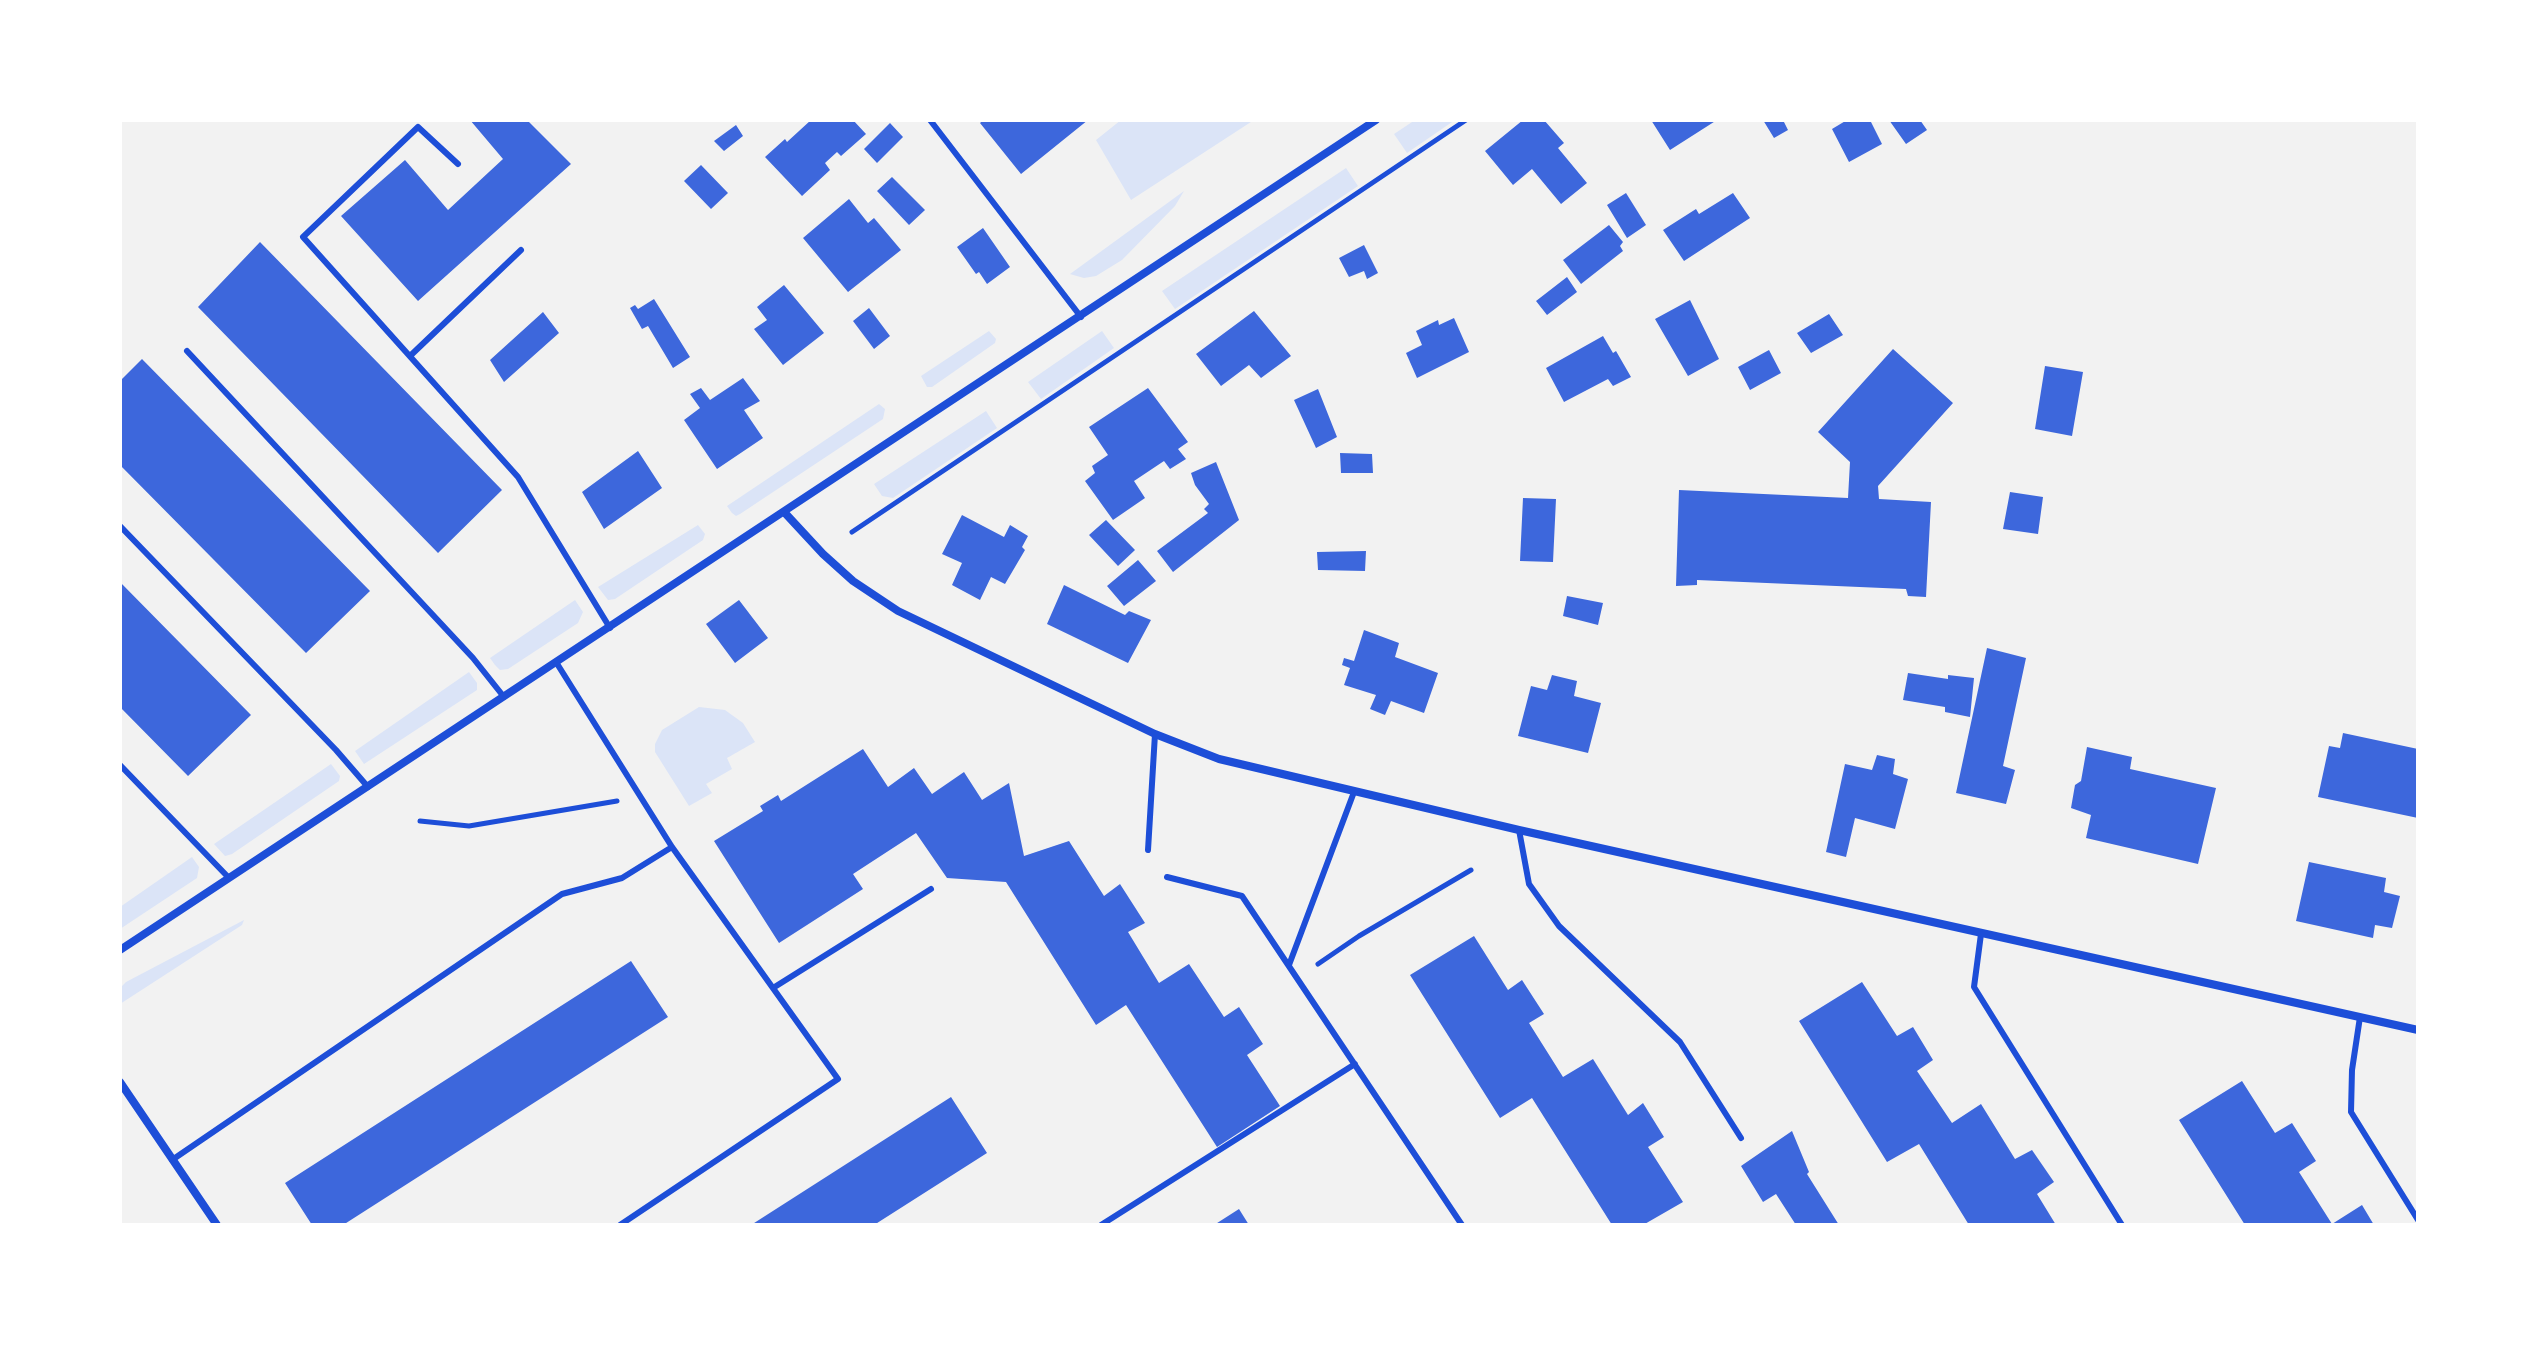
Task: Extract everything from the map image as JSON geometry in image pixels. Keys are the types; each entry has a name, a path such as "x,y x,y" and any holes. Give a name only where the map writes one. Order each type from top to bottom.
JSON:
{"street":[{"path":"120,950 1376,120"},
{"path":"785,513 853,581 898,611 1155,734 1219,759 1519,830 2418,1030"},
{"path":"120,1082 217,1225"}],"lane":[{"path":"930,120 1081,317"},
{"path":"458,164 418,127 303,237 518,477 610,628"},
{"path":"410,356 521,250"},
{"path":"187,351 473,658 504,697"},
{"path":"120,526 368,787"},
{"path":"556,662 672,847 838,1079 620,1225"},
{"path":"1148,850 1155,734"},
{"path":"120,765 229,878"},
{"path":"1289,965 1354,792"},
{"path":"1519,830 1529,884 1559,926 1680,1042 1741,1138"},
{"path":"172,1160 562,894 622,878 672,847"},
{"path":"1167,877 1242,896 1462,1225"},
{"path":"773,988 931,889"},
{"path":"1981,934 1974,987 2122,1225"},
{"path":"2360,1017 2352,1070 2351,1112 2418,1220"},
{"path":"1101,1225 1355,1064"}],"path":[{"path":"852,532 1466,120"},
{"path":"420,821 469,826 642,797"},
{"path":"1315,966 1359,936 1471,870"}],"shaded area":[{"path":"1121,120 1254,120 1131,200 1096,140"},
{"path":"1415,120 1455,120 1407,153 1394,134"},
{"path":"1346,168 1358,186 1175,309 1162,291"},
{"path":"1184,191 1175,206 1122,260 1096,276 1084,278 1070,274"},
{"path":"989,331 996,339 995,343 932,387 927,387 921,376"},
{"path":"1102,331 1114,348 1041,399 1028,382"},
{"path":"879,404 885,409 883,419 740,514 736,516 727,506"},
{"path":"986,411 997,428 893,498 882,496 874,484"},
{"path":"698,525 705,534 703,540 615,599 608,600 598,587"},
{"path":"575,600 583,612 578,623 508,669 500,670 495,665 490,658"},
{"path":"469,672 477,683 477,690 364,764 355,751"},
{"path":"699,707 725,710 743,723 755,742 727,758 732,769 706,784 712,793 689,806 655,752 655,744 662,730"},
{"path":"331,764 340,776 339,781 232,854 225,856 214,844"},
{"path":"192,857 199,867 197,878 120,929 120,907"},
{"path":"244,920 242,925 120,1004 120,988 126,982"}],"building":[{"path":"470,120 527,120 571,164 418,301 341,216 405,160 448,210 503,159"},
{"path":"811,120 853,120 866,134 841,156 837,152 825,163 830,170 802,196 765,157"},
{"path":"983,120 1088,120 1021,174 980,123"},
{"path":"1523,120 1544,120 1564,143 1558,148 1587,183 1561,204 1532,169 1513,185 1485,151"},
{"path":"1651,120 1717,120 1670,150"},
{"path":"1763,120 1783,120 1788,130 1774,138"},
{"path":"1847,120 1870,120 1882,144 1849,162 1832,129"},
{"path":"1889,120 1920,120 1927,130 1906,144"},
{"path":"890,123 903,137 877,163 864,149"},
{"path":"736,125 743,136 724,151 714,141"},
{"path":"701,165 728,193 711,209 684,181"},
{"path":"892,177 925,210 909,225 877,191"},
{"path":"1626,193 1646,225 1627,238 1607,205"},
{"path":"1733,193 1750,218 1684,261 1663,230 1696,209 1699,214"},
{"path":"849,199 868,223 874,218 901,250 848,292 803,238"},
{"path":"1609,225 1623,242 1620,246 1623,251 1581,284 1563,260"},
{"path":"983,228 1010,267 987,284 957,247"},
{"path":"260,242 502,490 438,553 198,307"},
{"path":"1364,245 1378,273 1367,279 1364,271 1349,277 1339,258"},
{"path":"1567,277 1577,292 1547,315 1536,301"},
{"path":"784,285 824,333 783,365 754,329 767,320 757,307"},
{"path":"654,299 690,357 673,368 648,326 642,329 630,308 635,305 638,309"},
{"path":"1690,300 1719,359 1688,376 1655,319"},
{"path":"869,308 890,336 874,349 853,321"},
{"path":"1254,311 1291,356 1261,378 1249,365 1221,386 1196,354"},
{"path":"543,312 559,333 504,382 490,360"},
{"path":"1829,314 1843,335 1811,353 1797,333"},
{"path":"1454,318 1469,352 1417,378 1406,353 1422,345 1416,331 1438,320 1439,325"},
{"path":"1603,336 1631,377 1613,386 1608,379 1564,402 1546,368"},
{"path":"1893,349 1953,403 1878,486 1879,499 1931,502 1926,597 1908,596 1906,589 1697,580 1697,585 1676,586 1679,490 1848,498 1850,462 1818,432"},
{"path":"1769,350 1781,373 1750,390 1738,367"},
{"path":"142,359 370,591 306,653 120,465 120,381"},
{"path":"2045,366 2083,372 2072,436 2035,429"},
{"path":"743,378 760,401 744,410 763,438 717,469 684,420 700,408 690,394 701,388 710,400"},
{"path":"1148,388 1188,442 1178,449 1186,459 1170,469 1164,461 1134,481 1145,498 1113,520 1085,481 1095,473 1092,466 1108,455 1089,427"},
{"path":"1318,389 1337,437 1316,448 1294,400"},
{"path":"638,451 662,488 604,529 582,492"},
{"path":"1340,453 1372,454 1373,473 1341,473"},
{"path":"1216,462 1239,520 1173,572 1157,551 1208,513 1204,509 1209,504 1195,485 1191,473"},
{"path":"2010,492 2043,497 2038,534 2003,529"},
{"path":"1523,498 1556,499 1553,562 1520,561"},
{"path":"962,515 1004,537 1010,525 1028,536 1022,547 1025,550 1005,584 991,577 980,600 952,585 962,563 942,554"},
{"path":"1106,520 1135,550 1118,566 1089,535"},
{"path":"1366,551 1365,571 1318,570 1317,552"},
{"path":"1138,560 1156,581 1124,606 1107,586"},
{"path":"120,582 251,715 188,776 120,707"},
{"path":"1064,585 1125,615 1129,611 1151,620 1128,663 1047,624"},
{"path":"1567,596 1603,603 1598,625 1563,616"},
{"path":"739,600 768,638 735,663 706,624"},
{"path":"1364,630 1399,643 1395,657 1438,673 1424,713 1391,701 1385,715 1370,709 1376,695 1344,685 1350,668 1342,665 1344,658 1354,661"},
{"path":"1987,648 2026,658 2003,766 2015,770 2006,804 1956,793"},
{"path":"1908,673 1948,679 1948,675 1974,678 1970,717 1945,712 1945,707 1903,700"},
{"path":"1552,675 1577,681 1574,696 1601,703 1588,753 1518,736 1531,686 1547,690"},
{"path":"2343,733 2418,749 2418,818 2318,797 2329,746 2340,748"},
{"path":"2087,747 2132,757 2130,769 2216,788 2198,864 2086,838 2091,815 2071,808 2075,785 2081,781"},
{"path":"863,749 888,787 914,768 932,794 964,772 982,800 1009,783 1024,856 1069,841 1104,896 1120,884 1145,923 1128,932 1159,983 1189,964 1224,1017 1239,1007 1263,1044 1247,1055 1280,1106 1217,1147 1126,1005 1096,1025 1006,882 947,878 916,833 853,874 863,889 779,943 714,841 763,811 760,806 778,795 781,801"},
{"path":"1877,755 1895,759 1893,774 1908,779 1895,829 1855,818 1846,857 1826,852 1845,764 1872,770"},
{"path":"2309,862 2386,878 2384,892 2400,896 2392,928 2375,925 2373,938 2296,921"},
{"path":"1474,936 1508,990 1522,980 1544,1014 1529,1023 1563,1077 1593,1059 1628,1115 1643,1103 1664,1137 1648,1147 1683,1202 1643,1225 1612,1225 1532,1098 1500,1118 1410,975"},
{"path":"631,961 668,1017 343,1225 312,1225 285,1183"},
{"path":"1862,982 1897,1036 1913,1027 1933,1060 1917,1071 1952,1123 1981,1104 2015,1159 2032,1150 2054,1182 2037,1194 2056,1225 1969,1225 1919,1144 1887,1162 1799,1021"},
{"path":"2242,1081 2275,1133 2292,1123 2316,1161 2299,1172 2332,1224 2362,1205 2374,1225 2245,1225 2179,1120"},
{"path":"951,1097 987,1153 874,1225 751,1225"},
{"path":"1792,1131 1809,1172 1807,1174 1839,1225 1796,1225 1776,1194 1763,1202 1741,1166"},
{"path":"1239,1209 1249,1225 1214,1225"}]}
